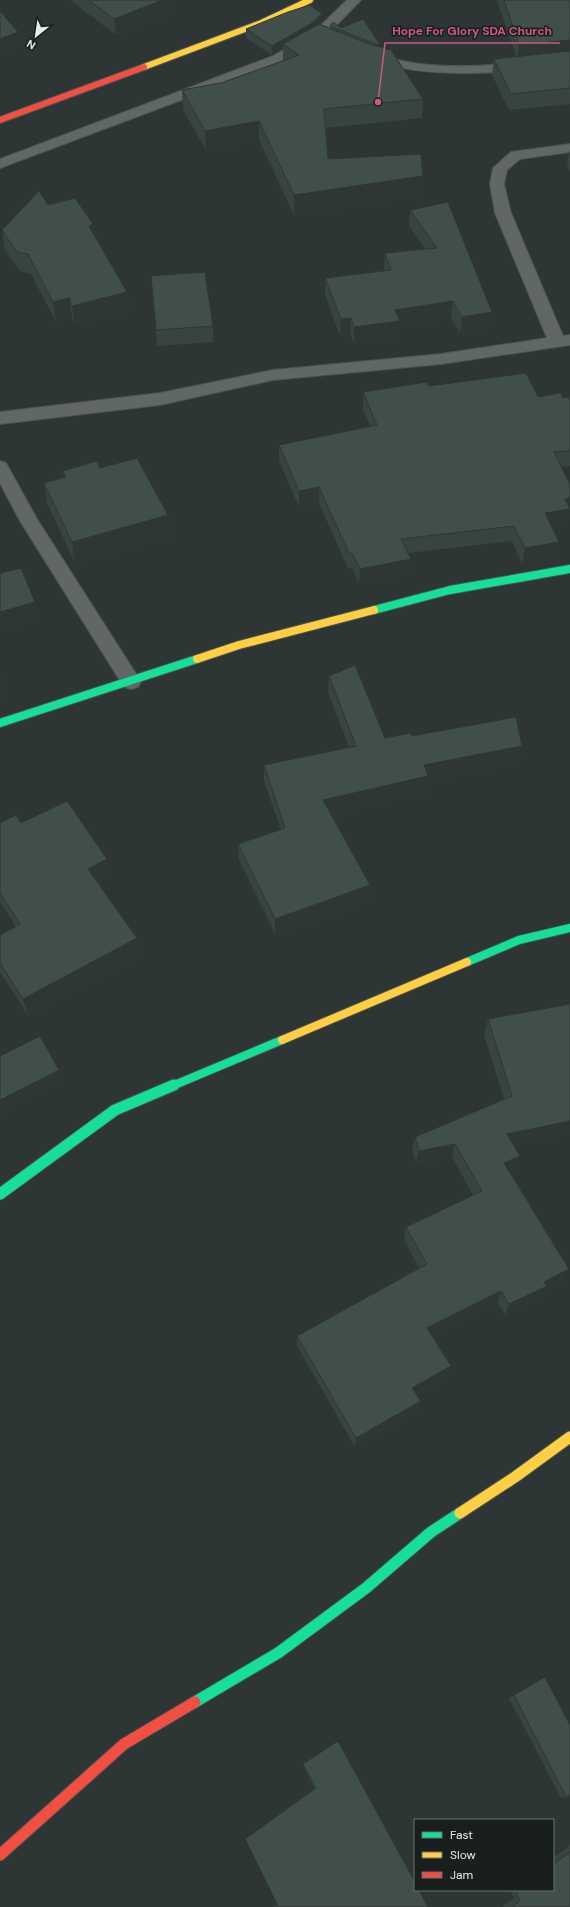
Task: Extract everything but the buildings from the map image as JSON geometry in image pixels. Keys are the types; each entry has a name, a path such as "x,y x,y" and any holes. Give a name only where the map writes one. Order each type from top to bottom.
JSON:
{"street":[{"path":"2,116 261,22 310,0"},
{"path":"0,164 325,39 354,0"},
{"path":"364,55 387,63 414,68 445,70 487,69 570,61"},
{"path":"0,418 160,399 273,375 440,359 564,341 503,213 496,184 500,168 516,155 570,148"},
{"path":"0,467 29,521 131,682"},
{"path":"0,723 131,682 238,645 450,590 570,569"},
{"path":"0,1194 115,1110 519,940 570,928"},
{"path":"0,1855 124,1744 278,1653 366,1588 431,1532 515,1477 570,1437"}],"traffic: fast":[{"path":"374,610 450,590 570,569"},
{"path":"0,723 197,659"},
{"path":"467,962 519,940 570,928"},
{"path":"0,1194 115,1110 282,1040"},
{"path":"195,1702 278,1653 366,1588 431,1532 460,1513"}],"traffic: slow":[{"path":"144,67 261,23 310,0"},
{"path":"197,659 239,645 374,610"},
{"path":"282,1040 467,962"},
{"path":"460,1513 515,1477 570,1437"}],"traffic: jam":[{"path":"0,120 144,67"},
{"path":"0,1855 124,1744 195,1702"}],"place":[{"name":"Hope For Glory SDA Church","path":"378,102"}]}
